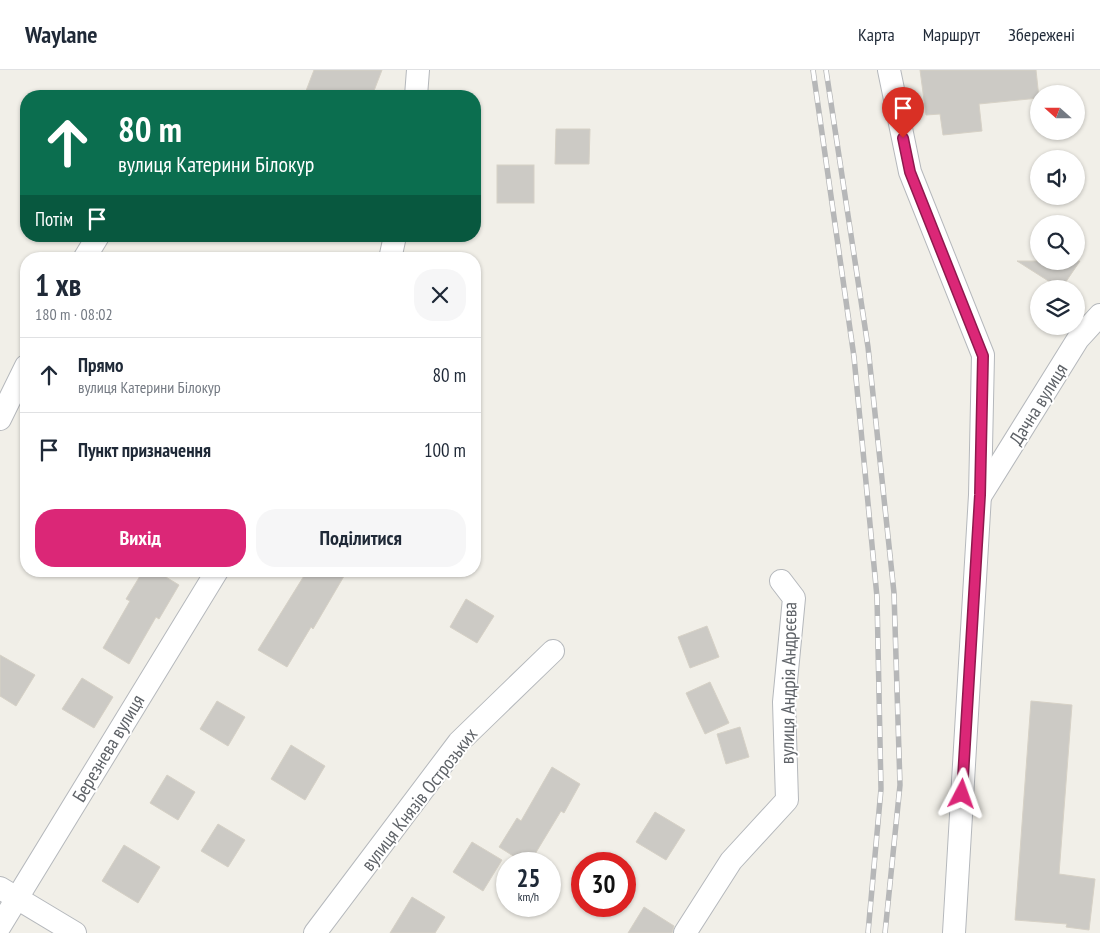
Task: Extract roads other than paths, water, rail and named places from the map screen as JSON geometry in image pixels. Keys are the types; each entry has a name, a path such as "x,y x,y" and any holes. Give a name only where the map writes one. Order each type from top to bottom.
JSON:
{"street":[{"path":"416,90 418,70"},
{"path":"889,70 910,172 983,356 980,495 954,933"},
{"name":"Дачна вулиця","path":"980,495 1078,340 1100,315"},
{"path":"0,419 20,378"},
{"name":"Березнева вулиця","path":"0,926 9,892 213,577"},
{"name":"вулиця Андрія Андрєєва","path":"685,933 731,861 787,800 784,702 794,598 781,581"},
{"name":"вулиця Князів Острозьких","path":"315,933 459,742 553,651"},
{"path":"9,892 75,933"}],"railway":[{"path":"813,70 854,357 877,597 881,789 868,933"},
{"path":"826,70 868,347 894,593 900,785 885,933"}]}
